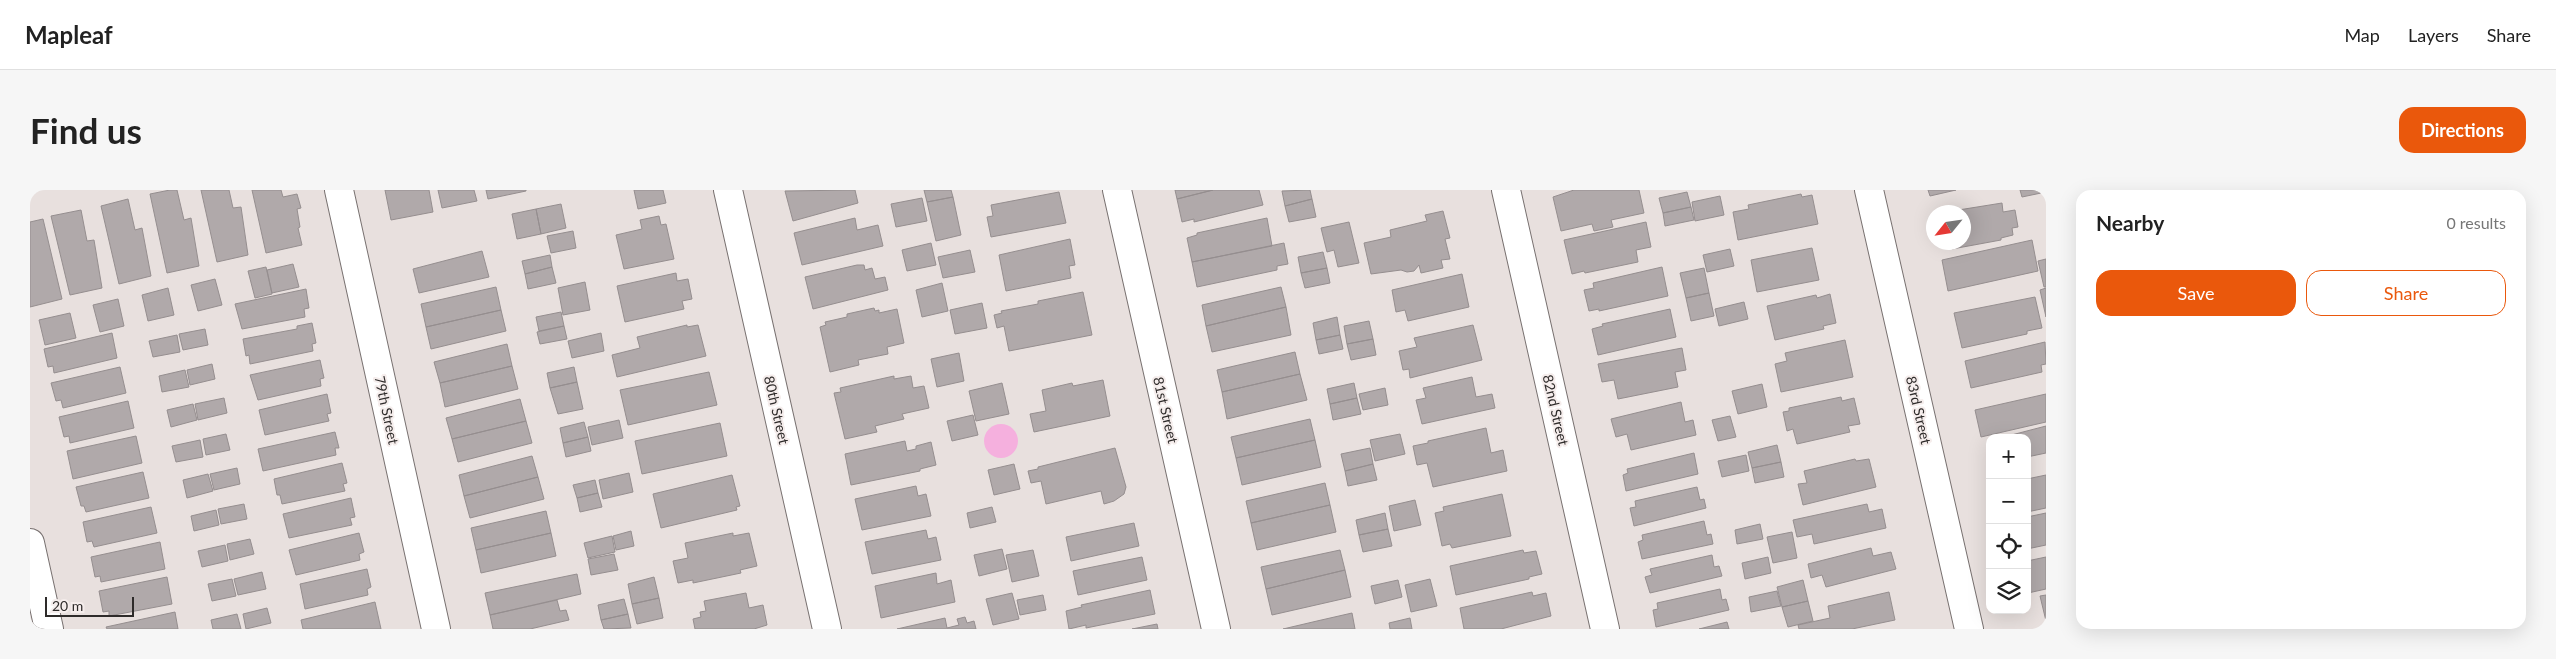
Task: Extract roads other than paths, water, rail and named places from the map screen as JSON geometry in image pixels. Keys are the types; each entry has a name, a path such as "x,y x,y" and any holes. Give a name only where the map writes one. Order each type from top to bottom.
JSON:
{"street":[{"name":"79th Street","path":"339,190 436,629"},
{"name":"80th Street","path":"728,190 827,629"},
{"name":"81st Street","path":"1117,190 1216,629"},
{"name":"82nd Street","path":"1506,190 1605,629"},
{"name":"83rd Street","path":"1869,190 1969,629"},
{"path":"30,543 50,629"}]}
